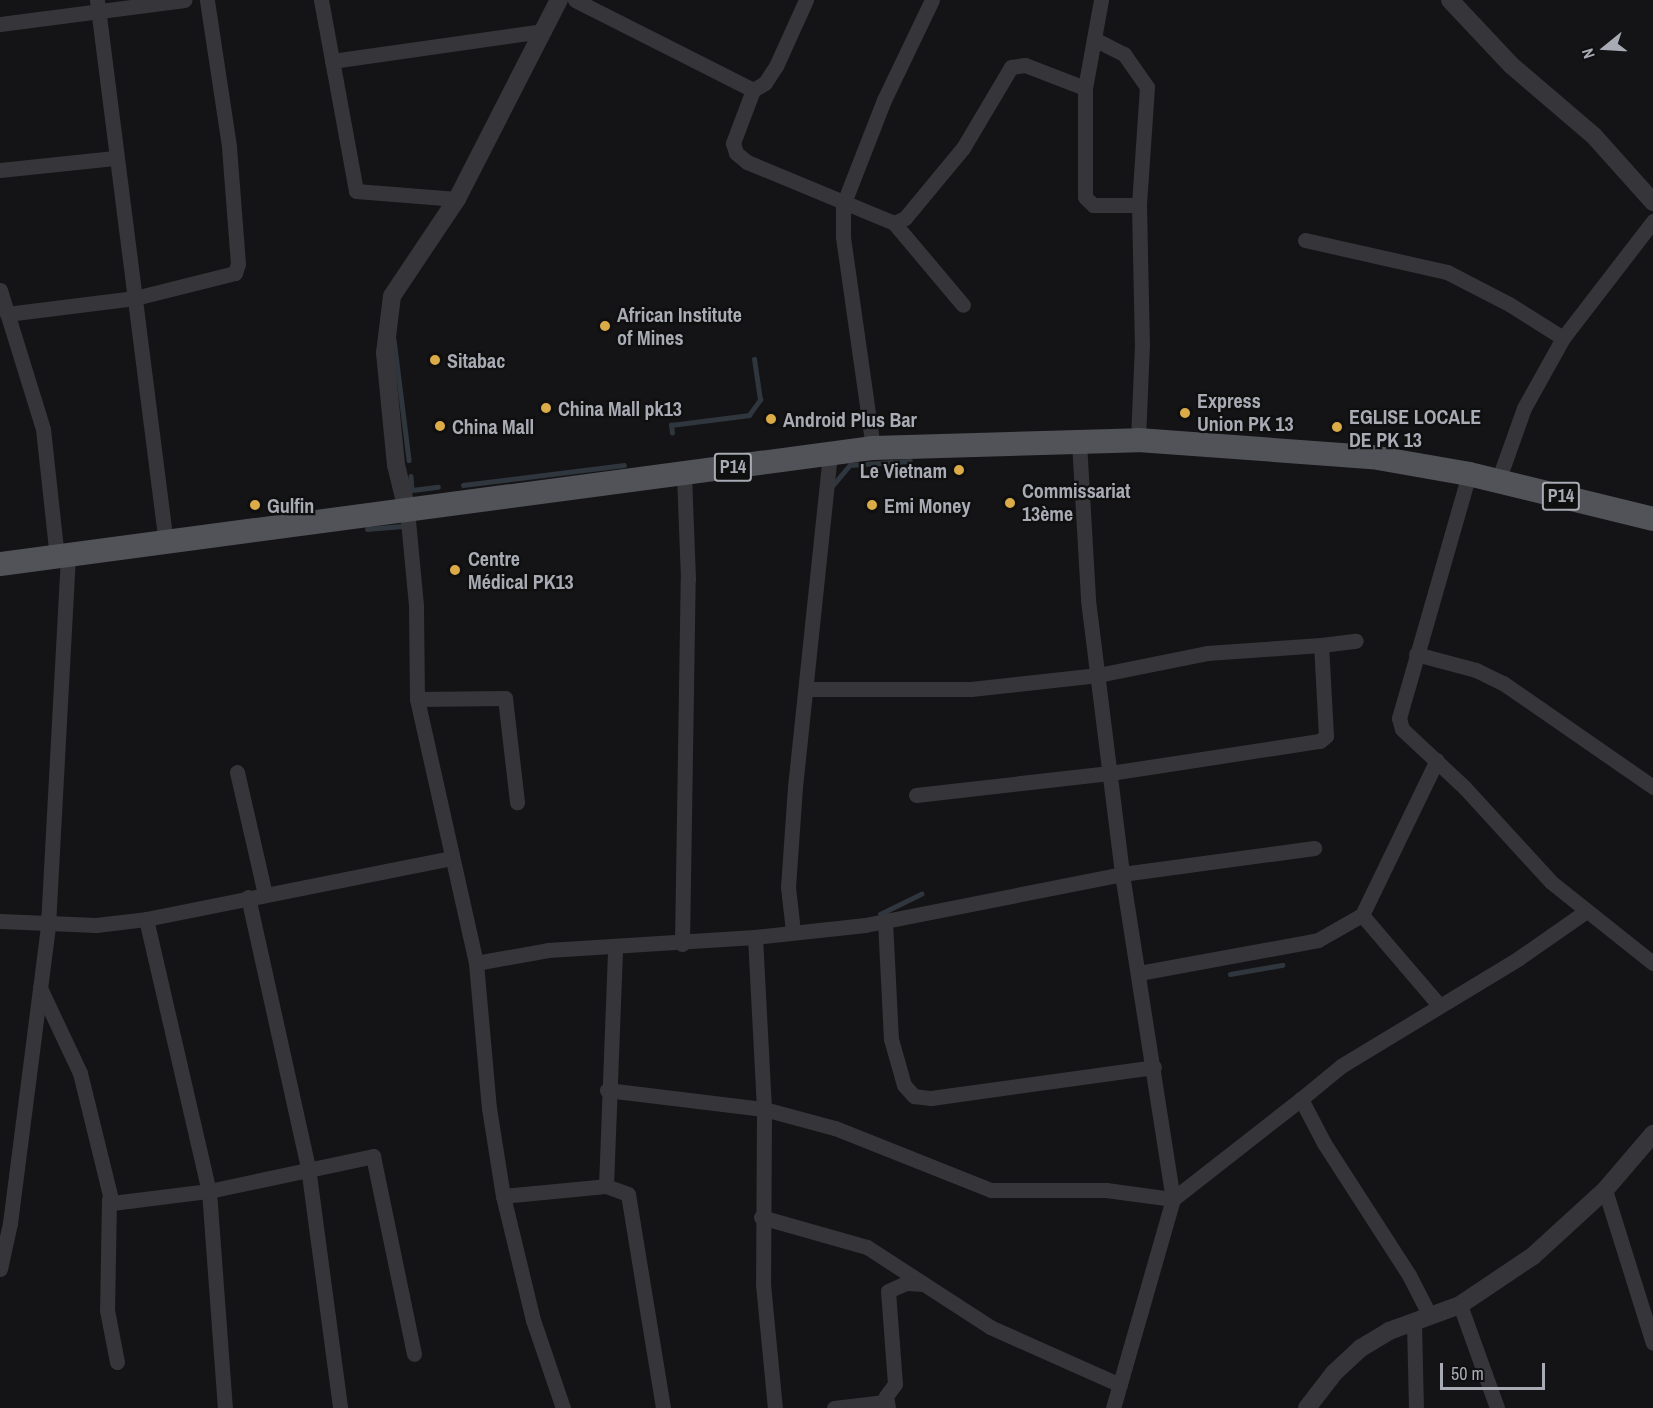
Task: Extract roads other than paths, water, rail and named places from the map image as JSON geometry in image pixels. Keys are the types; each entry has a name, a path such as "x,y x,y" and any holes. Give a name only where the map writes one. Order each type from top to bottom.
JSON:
{"main road":[{"name":"P14","path":"0,564 166,544 873,448 1138,440 1372,457 1469,474 1653,519"}],"street":[{"path":"0,24 98,7 184,0"},
{"path":"7,314 135,298 228,277 238,264 229,146 207,0"},
{"path":"321,0 356,191 457,199"},
{"path":"559,0 457,199 392,296 385,330 396,465 407,510 416,606 417,699 476,963 489,1108 503,1196 533,1320 562,1408"},
{"path":"575,0 753,90"},
{"path":"806,0 776,66 765,83 753,90 733,143 736,153 747,162 843,205 894,223 963,305"},
{"path":"873,448 843,236 843,205 884,100 932,0"},
{"path":"1101,0 1085,88 1084,197 1093,205 1139,205"},
{"path":"1450,0 1511,65 1594,136 1653,202"},
{"path":"98,7 114,158 135,298 166,544"},
{"path":"332,61 544,31"},
{"path":"1094,39 1124,54 1147,87 1149,104 1139,205 1142,344 1138,440"},
{"path":"894,223 905,218 963,148 1011,68 1025,65 1085,88"},
{"path":"0,170 114,158"},
{"path":"1498,481 1521,414 1563,338 1653,221"},
{"path":"1305,240 1446,272 1509,304 1563,338"},
{"path":"0,290 43,429 63,557 48,925 0,1269"},
{"path":"1079,442 1087,590 1122,874 1173,1199 1113,1408"},
{"path":"794,931 788,887 830,453"},
{"path":"682,944 688,579 684,474"},
{"path":"1469,474 1399,718 1409,738 1437,760 1551,882 1585,912 1653,963"},
{"path":"806,689 971,689 1098,675 1207,653 1320,645 1356,640"},
{"path":"916,795 1110,774 1324,739 1320,645"},
{"path":"1416,654 1476,670 1503,683 1653,787"},
{"path":"417,699 505,698 517,801"},
{"path":"1138,974 1318,940 1341,931 1362,915 1437,760"},
{"path":"237,772 265,894"},
{"path":"476,963 548,950 682,944 885,921 1122,874 1314,848"},
{"path":"0,921 48,925 96,925 146,919 452,858"},
{"path":"249,897 308,1167 340,1408"},
{"path":"607,1090 764,1109 835,1128 990,1190 1106,1190 1173,1199 1341,1066 1438,1004 1520,958 1585,912"},
{"path":"1362,915 1438,1004"},
{"path":"146,919 209,1191 225,1408"},
{"path":"885,921 891,1039 904,1085 914,1095 931,1098 1154,1067"},
{"path":"755,937 764,1109 761,1217 763,1284 775,1408"},
{"path":"606,1186 607,1090 615,947"},
{"path":"40,988 80,1073 109,1199 105,1263 107,1310 117,1362"},
{"path":"1301,1099 1324,1143 1409,1275 1422,1319 1416,1408"},
{"path":"1307,1408 1335,1373 1361,1348 1422,1319 1460,1305 1533,1256 1605,1190 1653,1134"},
{"path":"109,1199 117,1204 209,1191 369,1154 375,1159 414,1354"},
{"path":"503,1196 606,1186 628,1194 632,1206 663,1408"},
{"path":"1605,1190 1652,1337"},
{"path":"761,1217 867,1247 990,1327 1120,1385"},
{"path":"834,1408 886,1405 895,1384 888,1290 906,1284 924,1284"},
{"path":"1460,1305 1497,1408"}],"waterway":[{"path":"394,339 409,460"},
{"path":"672,433 671,425 749,415 760,400 754,359"},
{"path":"833,485 850,465 910,461"},
{"path":"463,485 624,465"},
{"path":"411,476 412,490 438,487"},
{"path":"367,529 405,526"},
{"path":"880,914 921,894"},
{"path":"1230,974 1282,965"}],"place":[{"name":"African Institute of Mines","path":"605,326"},
{"name":"Sitabac","path":"435,360"},
{"name":"China Mall pk13","path":"546,408"},
{"name":"Express Union PK 13","path":"1185,413"},
{"name":"Android Plus Bar","path":"771,419"},
{"name":"China Mall","path":"440,426"},
{"name":"EGLISE LOCALE DE PK 13","path":"1337,427"},
{"name":"Le Vietnam","path":"959,470"},
{"name":"Commissariat 13ème","path":"1010,503"},
{"name":"Gulfin","path":"255,505"},
{"name":"Emi Money","path":"872,505"},
{"name":"Centre Médical PK13","path":"455,570"}]}
